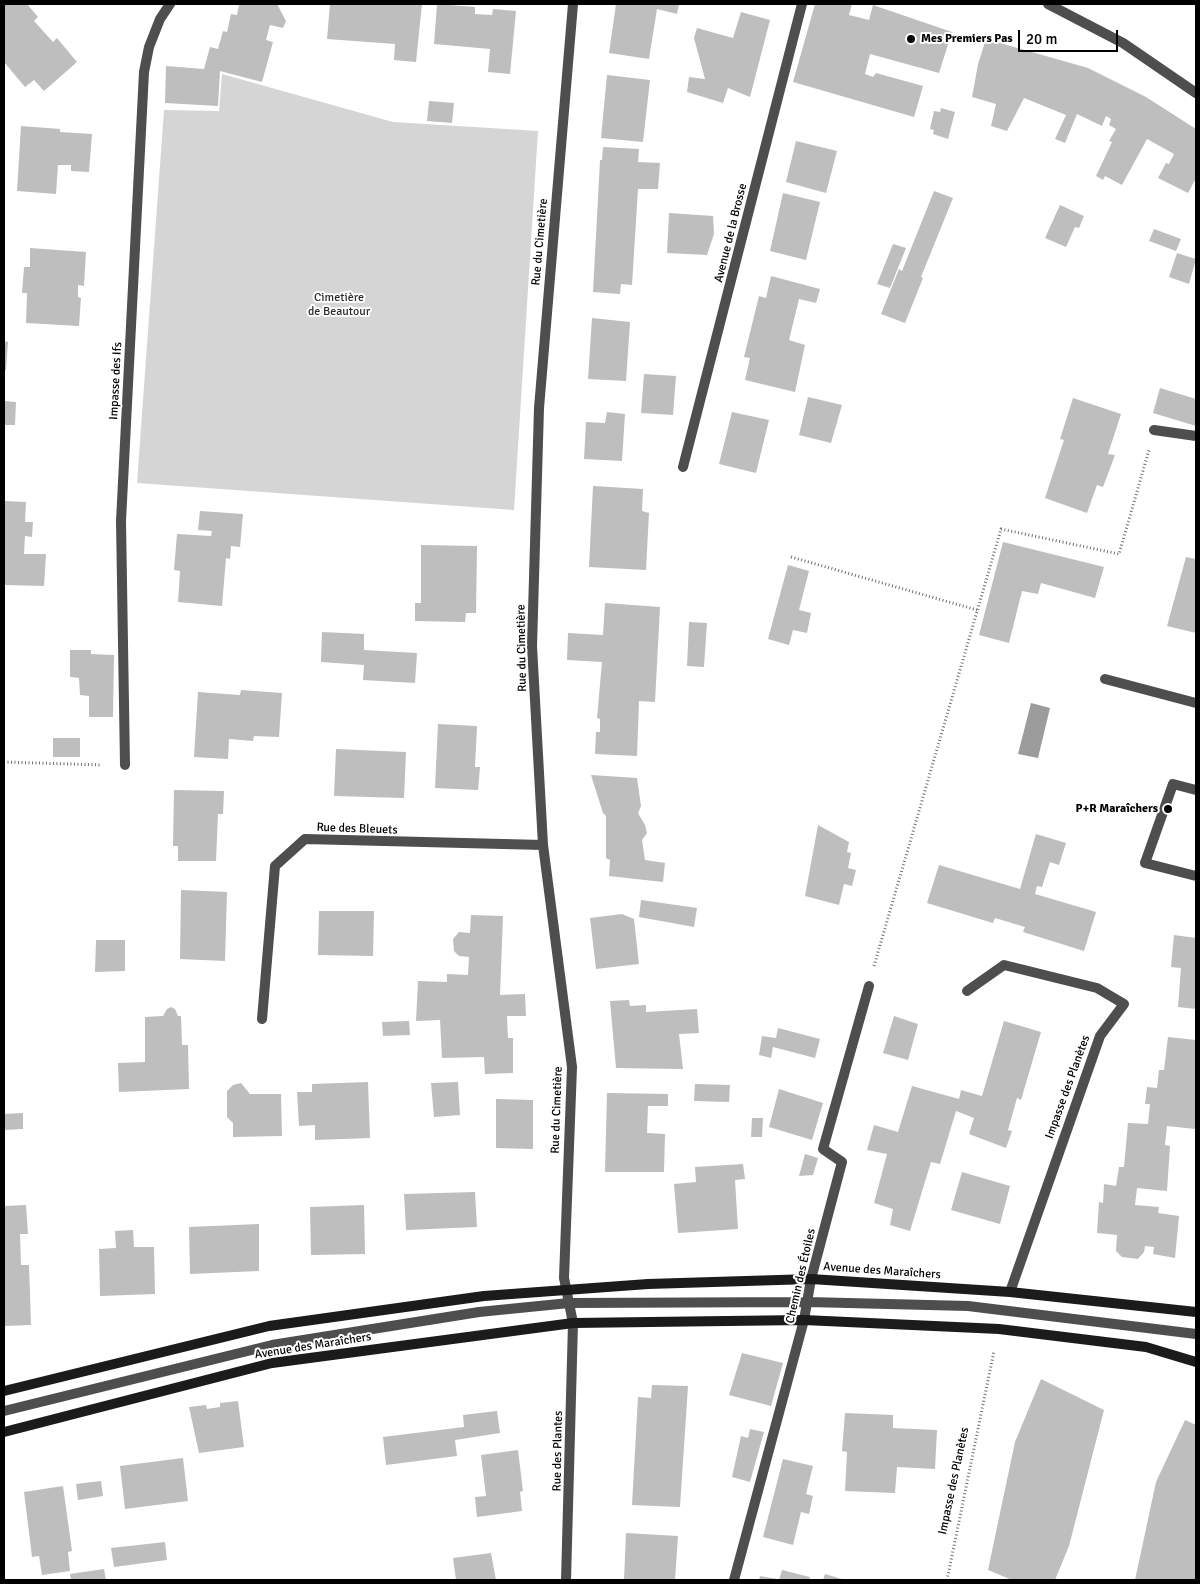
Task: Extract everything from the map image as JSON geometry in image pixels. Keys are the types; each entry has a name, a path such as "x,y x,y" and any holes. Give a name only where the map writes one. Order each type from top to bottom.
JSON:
{"main road":[{"name":"Avenue des Maraîchers","path":"4,1391 269,1326 484,1296 648,1284 812,1279 1010,1292 1196,1312"},
{"name":"Avenue des Maraîchers","path":"4,1432 272,1363 573,1323 804,1320 999,1328 1146,1347 1196,1362"}],"street":[{"name":"Impasse des Ifs","path":"125,765 121,521 144,72 149,47 160,18 170,4"},
{"name":"Rue du Cimetière","path":"565,1290 565,1223 572,1067 543,845 532,646 539,408 573,4"},
{"name":"Avenue de la Brosse","path":"684,468 802,4"},
{"path":"1048,4 1123,43 1196,93"},
{"path":"1154,430 1196,436"},
{"path":"1105,679 1196,703"},
{"path":"1196,790 1172,784 1145,863 1196,876"},
{"name":"Rue des Bleuets","path":"262,1019 275,866 305,840 543,845"},
{"name":"Impasse des Planètes","path":"967,991 1004,965 1096,988 1124,1004 1100,1036 1010,1292"},
{"name":"Chemin des Étoiles","path":"734,1580 804,1320 812,1279 842,1162 823,1149 869,986"},
{"path":"565,1290 573,1323"},
{"name":"Avenue des Maraîchers","path":"4,1411 272,1345 479,1312 569,1303 808,1302 968,1306 1196,1334"},
{"name":"Rue des Plantes","path":"566,1580 573,1323"}],"path":[{"path":"869,986 1001,529 1118,554 1154,430"},
{"path":"791,557 977,610"},
{"path":"4,762 125,765"},
{"name":"Impasse des Planètes","path":"947,1580 999,1328"}],"green space":[{"name":"Cimetière de Beautour","path":"222,74 393,122 538,131 514,510 137,483 164,110 219,111"}],"shaded area":[{"path":"1031,703 1050,708 1038,758 1018,754"}],"building":[{"path":"4,4 27,4 38,17 34,21 53,42 57,38 77,62 44,91 34,80 25,87 4,62"},
{"path":"277,4 286,21 283,28 270,25 266,40 273,42 262,82 220,71 218,106 165,103 166,66 204,69 210,47 218,49 223,31 227,32 231,14 237,15 239,5"},
{"path":"330,4 422,4 416,62 394,60 395,44 327,39"},
{"path":"437,4 475,7 475,14 492,15 493,9 516,11 510,74 488,72 490,49 434,44"},
{"path":"616,4 679,4 677,14 657,9 649,59 609,53"},
{"path":"815,4 852,4 849,15 869,20 873,5 952,32 939,73 870,54 865,74 873,77 876,73 923,86 914,117 793,82"},
{"path":"741,12 770,20 750,97 728,88 723,103 687,92 689,77 705,79 694,38 697,28 733,38"},
{"path":"986,39 1088,68 1146,97 1196,129 1196,178 1188,193 1158,178 1166,163 1169,164 1174,154 1147,139 1122,185 1105,176 1103,180 1096,176 1112,142 1109,141 1116,129 1109,125 1111,119 1106,116 1102,126 1077,114 1065,143 1055,139 1066,115 1024,98 1007,131 991,126 996,104 972,97 978,64"},
{"path":"607,75 650,80 643,142 601,138"},
{"path":"429,101 454,103 452,123 427,121"},
{"path":"941,108 955,112 948,139 933,134 934,130 930,129 934,111 940,112"},
{"path":"21,126 60,129 60,132 92,134 89,172 71,171 71,165 58,165 56,194 17,191"},
{"path":"796,141 837,151 826,193 786,182"},
{"path":"603,147 639,149 638,162 660,163 658,189 638,189 632,285 621,284 620,294 593,292 600,160 602,160"},
{"path":"934,191 953,198 921,277 923,278 905,323 881,314 899,269 902,271"},
{"path":"783,193 820,202 806,260 770,251"},
{"path":"1060,205 1084,216 1079,228 1075,227 1066,247 1045,238"},
{"path":"669,213 713,216 714,234 707,255 667,253"},
{"path":"1154,229 1181,239 1176,251 1149,241"},
{"path":"893,244 906,248 890,288 877,284"},
{"path":"30,248 86,252 84,286 78,285 78,297 81,298 79,326 26,323 27,293 22,293 24,267 30,267"},
{"path":"1177,253 1196,259 1189,284 1169,277"},
{"path":"771,276 820,289 816,303 799,299 789,340 805,345 795,392 745,380 750,358 744,357 759,296 766,298"},
{"path":"592,318 630,322 626,381 588,379"},
{"path":"4,341 8,342 6,370 4,370"},
{"path":"644,374 676,376 673,415 641,413"},
{"path":"1160,388 1196,399 1196,426 1153,413"},
{"path":"808,397 842,405 831,443 799,435"},
{"path":"1073,398 1121,414 1108,454 1115,455 1103,487 1097,485 1087,513 1045,498 1064,440 1060,439"},
{"path":"4,401 16,402 15,425 4,425"},
{"path":"607,412 625,414 622,461 584,459 586,422 605,423"},
{"path":"732,412 769,420 756,473 719,464"},
{"path":"593,486 643,489 642,511 649,513 646,570 589,567"},
{"path":"4,501 26,502 25,522 33,522 32,537 25,536 24,554 46,554 44,586 4,585"},
{"path":"200,511 243,514 240,547 231,546 230,559 226,558 222,606 178,602 180,571 174,570 177,534 211,536 212,531 198,530"},
{"path":"1003,542 1104,567 1095,598 1041,583 1038,594 1022,591 1009,643 979,635"},
{"path":"421,545 477,546 476,613 466,613 465,622 415,621 415,603 421,603"},
{"path":"1186,557 1196,559 1196,633 1167,626"},
{"path":"788,565 809,571 799,610 811,613 807,633 793,630 789,645 768,639"},
{"path":"605,603 660,607 655,702 639,701 637,756 595,754 596,732 600,732 600,719 597,718 602,662 567,660 568,633 603,635"},
{"path":"689,622 707,623 704,667 687,666"},
{"path":"322,632 364,634 364,650 417,653 415,683 363,680 364,665 321,662"},
{"path":"70,650 91,650 91,654 114,655 113,717 89,717 89,696 80,695 79,678 70,677"},
{"path":"241,690 282,693 279,737 254,736 253,741 229,739 228,759 194,757 198,692 240,695"},
{"path":"438,724 477,726 475,767 480,767 478,790 435,788"},
{"path":"53,738 80,738 80,757 53,757"},
{"path":"336,749 406,752 404,798 334,796"},
{"path":"591,775 637,778 641,806 638,813 647,833 642,840 645,860 665,863 663,882 609,876 610,860 606,858 606,816 603,813"},
{"path":"174,790 224,791 223,814 218,814 216,861 178,861 178,846 173,846"},
{"path":"818,825 849,842 847,852 851,853 848,868 856,870 852,886 844,884 839,905 805,896"},
{"path":"1036,834 1066,843 1059,865 1050,862 1042,887 1037,886 1035,894 1096,912 1084,951 1023,932 1025,927 995,918 993,923 927,903 939,865 1020,889"},
{"path":"181,890 227,892 225,961 180,959"},
{"path":"641,900 697,908 694,927 639,917"},
{"path":"319,911 374,911 373,956 318,955"},
{"path":"622,914 634,919 639,964 596,969 590,918"},
{"path":"471,915 503,916 500,995 525,994 526,1016 507,1016 508,1038 513,1038 513,1073 485,1074 484,1057 442,1058 440,1020 416,1021 418,981 447,982 447,974 468,975 469,957 459,956 454,951 453,939 459,932 470,933"},
{"path":"1174,935 1196,938 1196,1009 1178,1007 1181,968 1171,967"},
{"path":"96,940 125,940 125,971 95,972"},
{"path":"629,1000 630,1006 646,1005 646,1012 697,1009 699,1033 679,1034 683,1069 616,1068 610,1001"},
{"path":"171,1007 175,1009 178,1016 181,1016 182,1045 188,1045 189,1089 119,1092 118,1063 145,1062 145,1017 163,1016 167,1009"},
{"path":"894,1016 918,1024 908,1060 883,1053"},
{"path":"409,1021 410,1035 383,1036 382,1022"},
{"path":"1004,1021 1041,1032 1021,1100 1017,1098 1008,1130 1012,1131 1006,1148 969,1134 974,1118 956,1111 940,1164 931,1162 910,1231 890,1225 893,1209 874,1203 887,1154 867,1150 874,1125 898,1132 912,1086 959,1099 961,1090 982,1096"},
{"path":"778,1028 820,1039 815,1058 773,1047 771,1058 759,1055 762,1036 776,1038"},
{"path":"1168,1037 1196,1040 1195,1129 1167,1126 1165,1145 1170,1146 1167,1191 1137,1188 1135,1205 1159,1207 1158,1213 1179,1216 1175,1258 1153,1254 1154,1247 1145,1246 1144,1252 1138,1259 1122,1257 1116,1251 1117,1235 1097,1233 1099,1202 1103,1203 1104,1184 1116,1186 1119,1167 1124,1167 1128,1123 1148,1124 1150,1104 1145,1104 1147,1087 1157,1088 1159,1070 1164,1070"},
{"path":"368,1082 370,1138 315,1140 315,1125 299,1126 297,1092 312,1092 312,1084"},
{"path":"458,1082 460,1115 434,1117 431,1083"},
{"path":"241,1083 250,1094 281,1094 282,1136 233,1137 233,1123 227,1117 227,1091 233,1085"},
{"path":"695,1084 730,1085 729,1102 694,1101"},
{"path":"779,1089 823,1103 812,1140 769,1127"},
{"path":"607,1093 668,1094 668,1106 648,1106 647,1133 665,1134 664,1172 605,1172"},
{"path":"496,1099 533,1100 533,1149 496,1148"},
{"path":"23,1113 23,1129 4,1130 4,1114"},
{"path":"752,1118 763,1118 762,1137 751,1137"},
{"path":"805,1154 818,1158 813,1175 799,1176"},
{"path":"743,1164 745,1179 735,1180 738,1229 678,1233 674,1184 696,1182 695,1167"},
{"path":"962,1172 1010,1186 1000,1224 951,1210"},
{"path":"475,1192 477,1227 406,1230 404,1194"},
{"path":"26,1205 28,1234 20,1234 21,1265 29,1265 31,1325 4,1326 4,1206"},
{"path":"364,1205 365,1254 311,1255 310,1207"},
{"path":"259,1224 259,1271 190,1274 189,1227"},
{"path":"133,1230 134,1247 154,1247 155,1294 100,1296 99,1249 116,1248 115,1231"},
{"path":"742,1353 783,1363 771,1406 729,1395"},
{"path":"1041,1379 1104,1410 1069,1546 1055,1580 1012,1580 988,1570 1015,1442"},
{"path":"652,1385 688,1386 680,1507 632,1505 638,1397 651,1398"},
{"path":"238,1401 244,1447 199,1453 189,1407 206,1405 207,1409 220,1407 220,1403"},
{"path":"497,1411 500,1433 455,1440 457,1456 386,1465 383,1437 464,1427 463,1415"},
{"path":"845,1413 893,1415 893,1428 937,1430 935,1469 897,1467 895,1493 845,1491 847,1452 842,1451"},
{"path":"1185,1420 1196,1425 1196,1580 1135,1580 1156,1482"},
{"path":"750,1429 764,1432 750,1482 732,1477 741,1436 748,1438"},
{"path":"518,1450 523,1491 520,1492 522,1511 477,1517 475,1497 486,1496 481,1455"},
{"path":"183,1458 188,1501 125,1509 120,1466"},
{"path":"783,1459 813,1466 806,1494 813,1496 809,1514 801,1512 793,1545 763,1537"},
{"path":"101,1481 103,1496 78,1500 76,1484"},
{"path":"63,1486 72,1551 68,1552 70,1571 42,1575 39,1556 32,1557 24,1492"},
{"path":"626,1533 678,1536 675,1580 624,1580"},
{"path":"165,1542 167,1560 114,1567 111,1548"},
{"path":"491,1553 496,1580 456,1580 453,1558"},
{"path":"104,1569 106,1580 71,1580 70,1574"},
{"path":"782,1570 810,1577 809,1580 779,1580"},
{"path":"825,1574 845,1580 823,1580"},
{"path":"760,1576 777,1579 777,1580 759,1580"}],"place":[{"name":"Mes Premiers Pas","path":"911,39"},
{"name":"P+R Maraîchers","path":"1168,809"}]}
